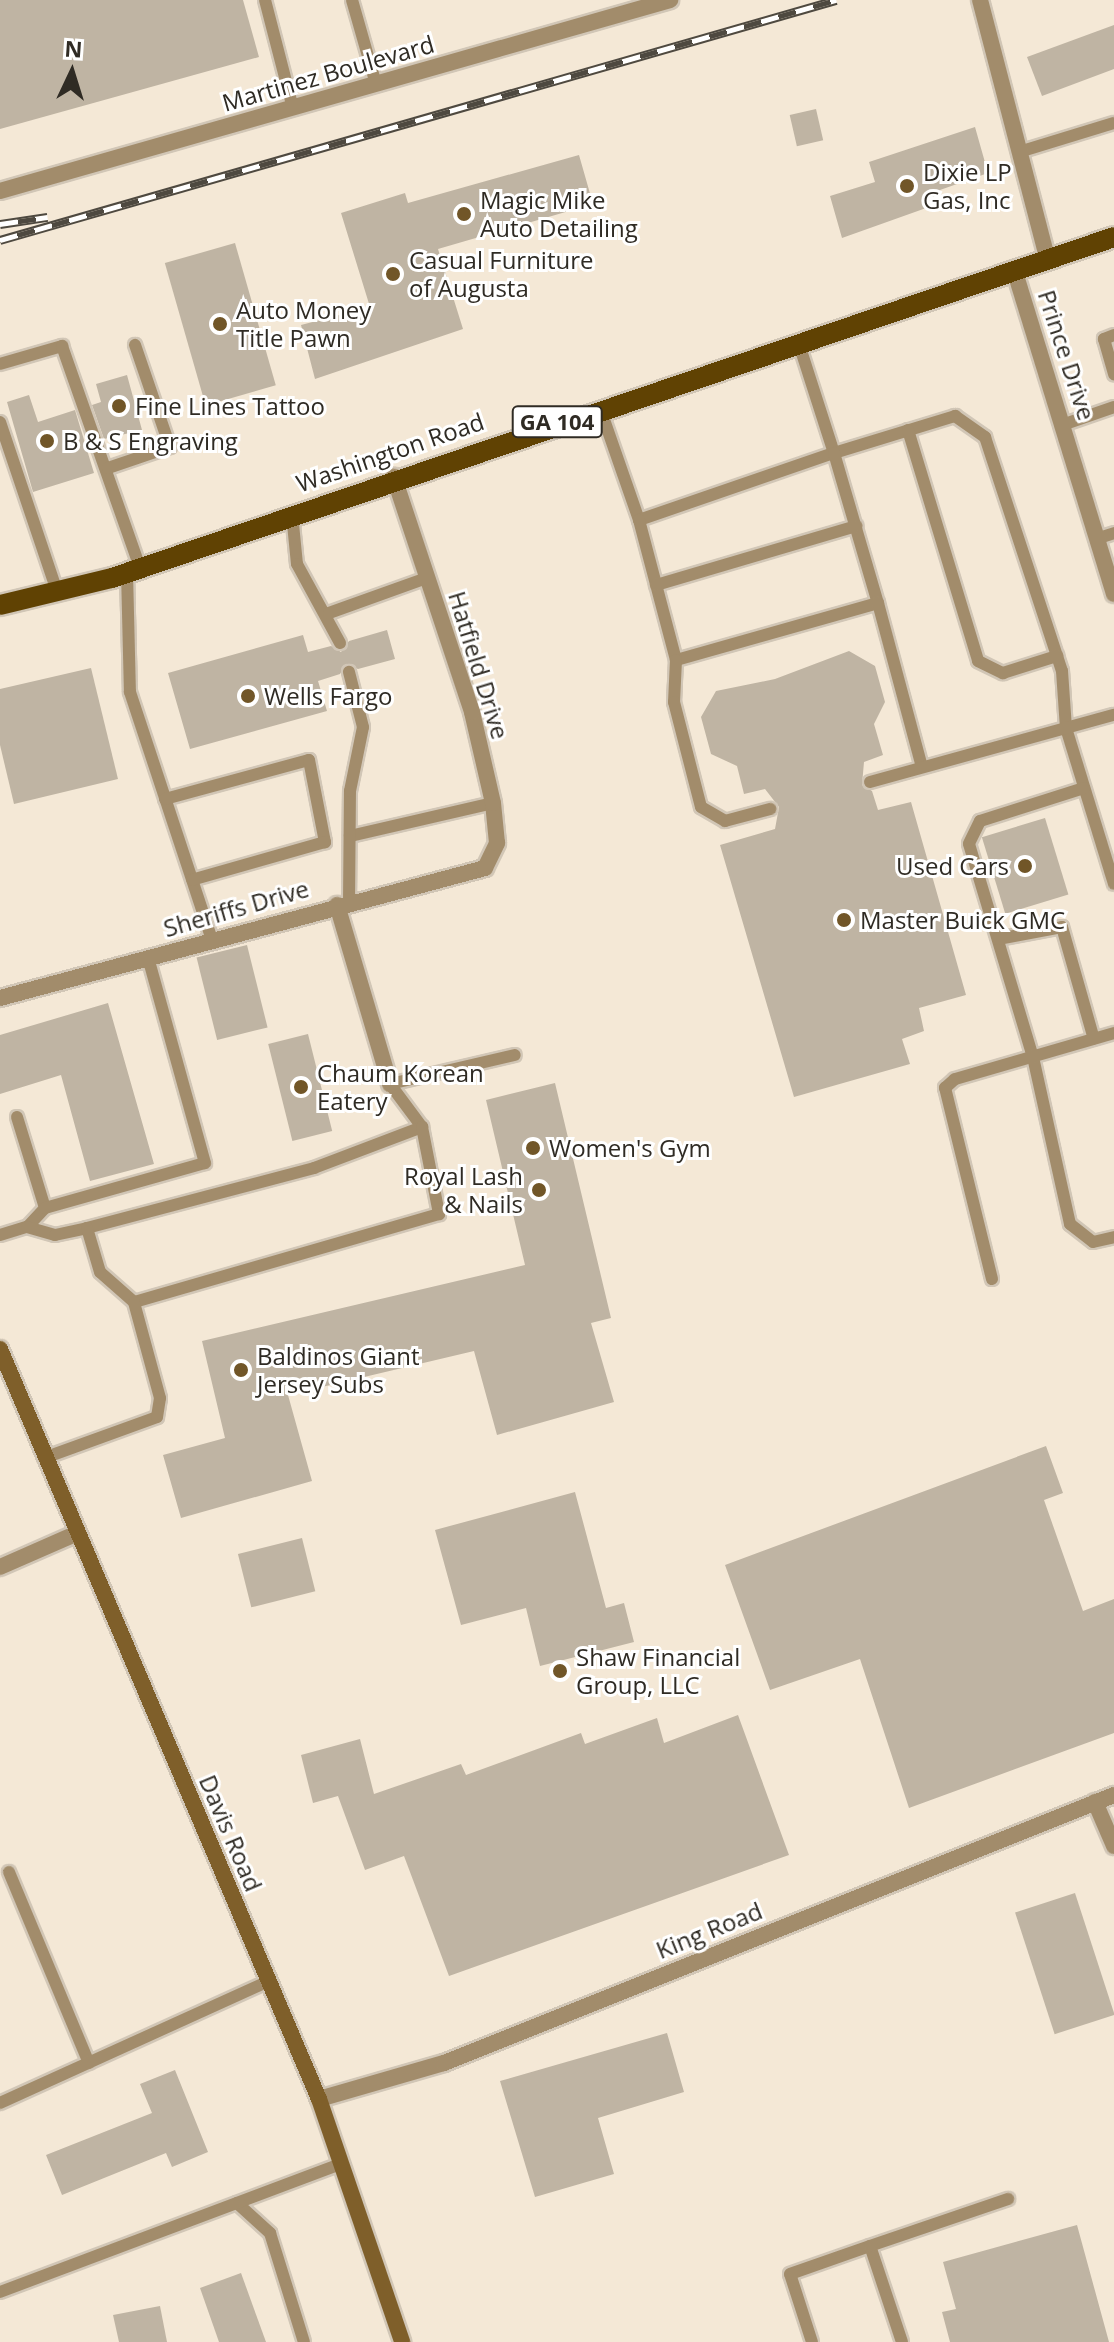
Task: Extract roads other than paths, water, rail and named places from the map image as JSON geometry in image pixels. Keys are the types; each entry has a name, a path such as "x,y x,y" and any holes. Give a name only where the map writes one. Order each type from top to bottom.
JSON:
{"main road":[{"name":"Washington Road","path":"0,605 134,570 394,477 1114,237"},
{"name":"Davis Road","path":"0,1349 75,1534 319,2099 402,2342"}],"street":[{"name":"Martinez Boulevard","path":"0,191 670,0"},
{"path":"980,0 1048,261"},
{"name":"Prince Drive","path":"1014,269 1065,424 1114,594"},
{"name":"Hatfield Drive","path":"394,477 493,803 497,843 485,868"},
{"name":"Sheriffs Drive","path":"0,998 343,904 460,880 485,868"},
{"path":"343,904 390,1084"},
{"path":"0,1567 75,1534"},
{"name":"King Road","path":"319,2099 444,2063 1114,1795"},
{"path":"1095,1802 1114,1846"}],"lane":[{"path":"265,0 293,108"},
{"path":"352,0 376,84"},
{"path":"1019,152 1114,123"},
{"path":"1114,335 1104,339 1114,375"},
{"path":"798,341 857,526 921,764"},
{"path":"108,468 170,447 135,345"},
{"path":"0,364 62,346 108,468 134,570 130,692 212,940"},
{"path":"1065,424 1114,407"},
{"path":"600,408 639,520 676,660 674,702 701,807 725,821 770,809"},
{"path":"639,520 834,453 955,416 985,437 1057,656 1069,701 1066,728 1114,884"},
{"path":"0,422 57,591"},
{"path":"908,430 978,661 1003,673 1057,656"},
{"path":"292,514 297,564 329,613 340,643"},
{"path":"656,585 857,526"},
{"path":"1096,539 1114,533"},
{"path":"329,613 427,578"},
{"path":"676,660 878,603"},
{"path":"343,904 363,727 349,672"},
{"path":"870,782 921,764 1114,715"},
{"path":"165,799 309,760 325,842 192,880"},
{"path":"1084,788 972,829 969,844 1033,1057 1070,1224 1093,1242 1114,1237"},
{"path":"350,836 493,803"},
{"path":"998,939 1062,927 1094,1039"},
{"path":"0,1235 27,1227 45,1208 205,1163 148,958"},
{"path":"992,1279 942,1098 955,1079 1114,1033"},
{"path":"134,1302 439,1214 422,1127 390,1084 515,1055"},
{"path":"17,1117 45,1208"},
{"path":"27,1227 55,1235 87,1228 314,1168 422,1127"},
{"path":"44,1458 157,1417 160,1398 134,1302 100,1272 87,1228"},
{"path":"9,1872 89,2063"},
{"path":"0,2103 269,1981"},
{"path":"0,2292 341,2164"},
{"path":"812,2342 790,2274 1008,2199"},
{"path":"237,2203 270,2233 304,2342"},
{"path":"870,2246 902,2342"}],"railway":[{"path":"0,240 836,0"},
{"path":"0,224 47,217"}],"place":[{"name":"Dixie LP Gas, Inc","path":"907,186"},
{"name":"Magic Mike Auto Detailing","path":"464,214"},
{"name":"Casual Furniture of Augusta","path":"393,274"},
{"name":"Auto Money Title Pawn","path":"220,324"},
{"name":"Fine Lines Tattoo","path":"119,406"},
{"name":"B & S Engraving","path":"47,441"},
{"name":"Wells Fargo","path":"248,696"},
{"name":"Used Cars","path":"1025,866"},
{"name":"Master Buick GMC","path":"844,920"},
{"name":"Chaum Korean Eatery","path":"301,1087"},
{"name":"Women's Gym","path":"533,1148"},
{"name":"Royal Lash & Nails","path":"539,1190"},
{"name":"Baldinos Giant Jersey Subs","path":"241,1370"},
{"name":"Shaw Financial Group, LLC","path":"560,1671"}]}
